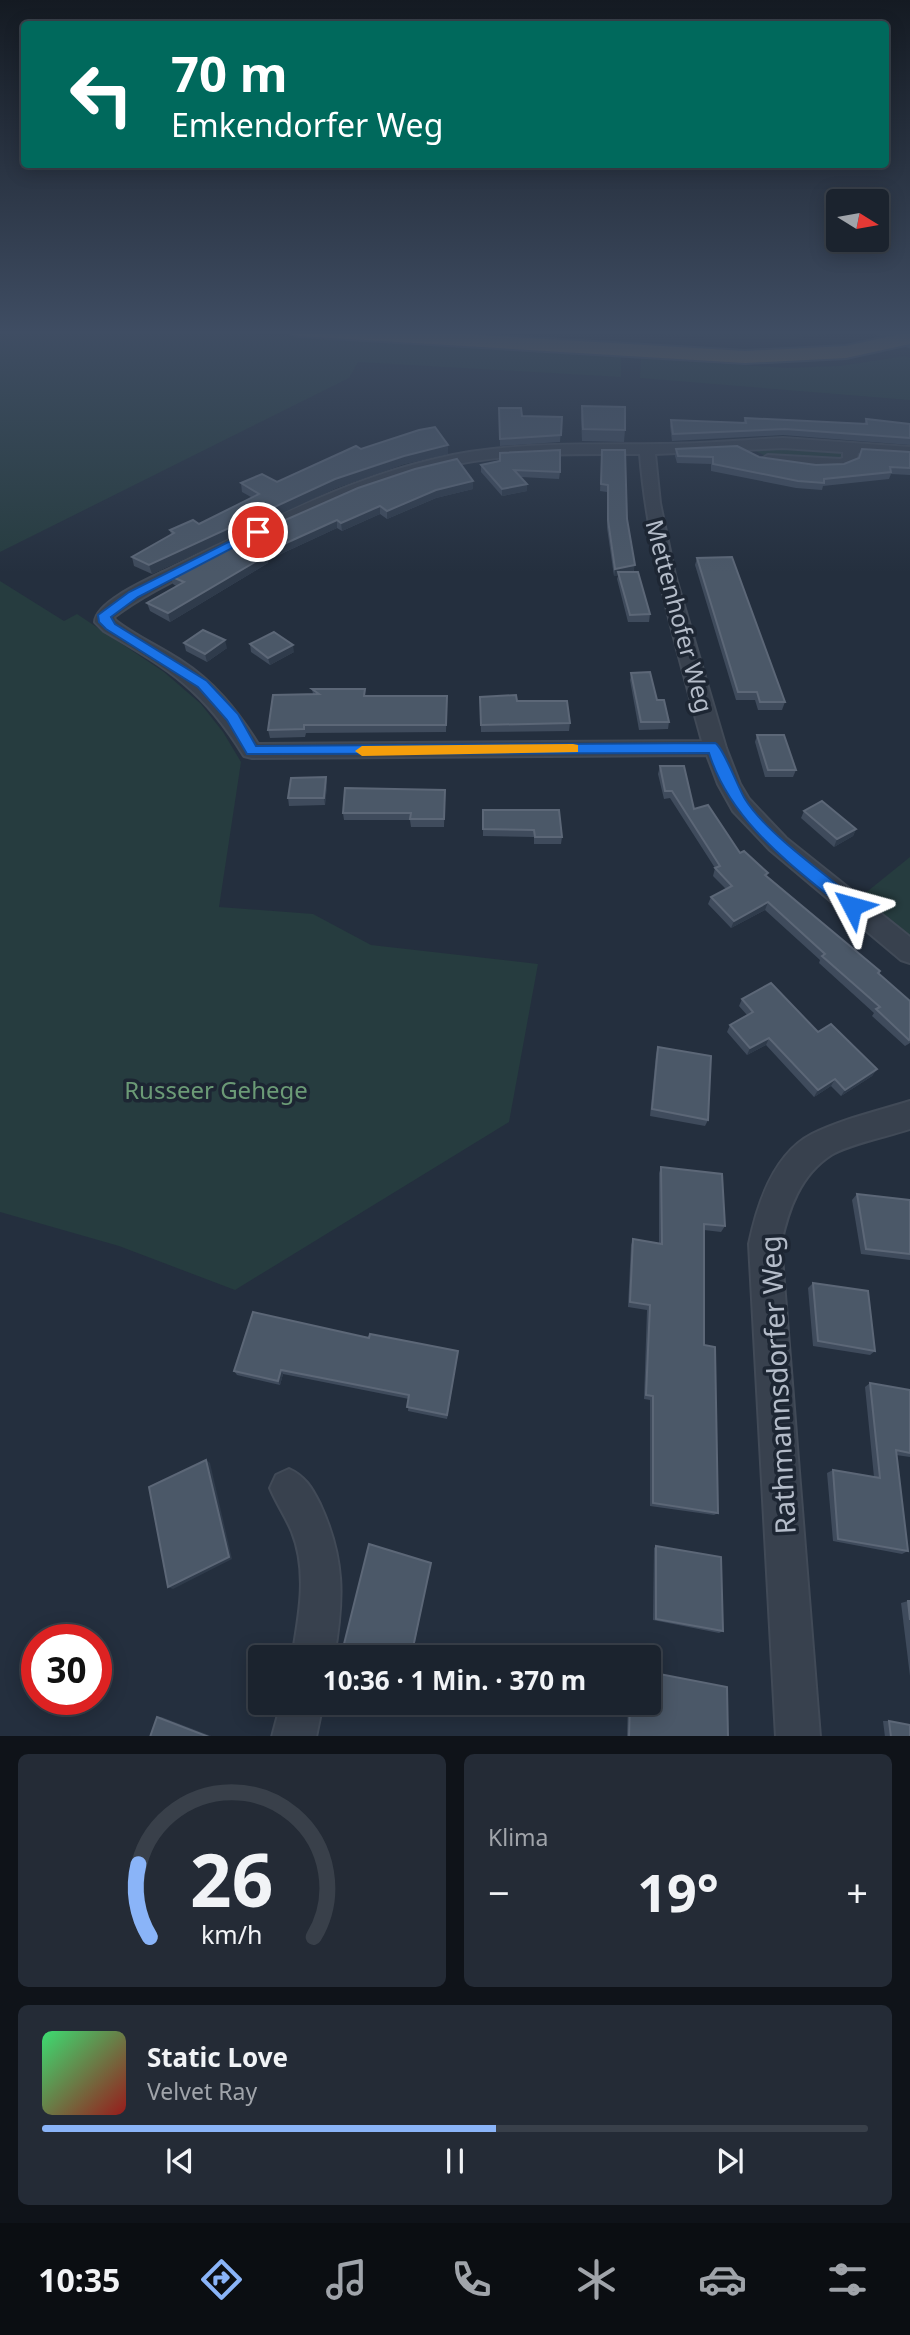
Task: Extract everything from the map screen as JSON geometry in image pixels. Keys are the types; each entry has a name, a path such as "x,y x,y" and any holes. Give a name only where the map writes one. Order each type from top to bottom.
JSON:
{"street":[{"path":"715,748 252,751 233,717 202,684 111,627 105,622 104,615 134,594 258,532 336,498 411,470 488,454 564,449 741,445 748,453 770,461 839,464 851,460 850,447 910,452"},
{"name":"Mettenhofer Weg","path":"647,449 652,503 663,563 715,748 741,805 813,875 910,952"},
{"name":"Rathmannsdorfer Weg","path":"798,1736 765,1244 772,1206 790,1175 820,1146 910,1115"},
{"path":"289,1488 307,1515 316,1539 323,1576 321,1613 315,1645"},
{"path":"293,1736 299,1715"}],"green space":[{"path":"0,411 283,411 0,552"},
{"path":"787,446 844,450 845,459 769,458 754,450"},
{"name":"Russeer Gehege","path":"0,581 64,621 77,614 164,672 201,704 223,732 241,762 219,907 313,914 371,945 538,964 509,1122 235,1290 119,1246 0,1212"},
{"path":"910,857 910,939 858,899"}],"building":[{"path":"499,411 521,411 522,416 562,417 561,435 500,439"},
{"path":"582,411 625,411 625,430 583,429"},
{"path":"745,418 867,424 866,419 910,424 910,438 785,429 673,434 671,420 746,423"},
{"path":"435,427 448,445 404,456 335,479 149,565 132,557 174,533 170,530 193,520 199,524 259,494 241,483 262,474 277,482 356,446 361,449"},
{"path":"737,446 759,457 816,465 844,464 859,458 862,449 910,452 910,468 890,467 891,472 824,479 824,483 798,481 713,464 713,457 678,456 676,449"},
{"path":"560,450 560,472 514,470 527,484 502,489 481,465 500,461 500,453"},
{"path":"602,450 625,450 627,519 635,565 615,569 608,520 608,485 601,484"},
{"path":"457,459 473,481 436,490 387,511 380,506 341,523 337,520 264,553 267,555 168,613 147,603 184,582 170,576 274,525 358,488 415,469"},
{"path":"732,557 785,702 760,702 757,692 738,692 697,558"},
{"path":"618,572 638,572 650,614 630,615"},
{"path":"203,630 225,640 205,654 184,643"},
{"path":"274,632 293,645 268,658 250,644"},
{"path":"650,672 657,700 664,700 669,722 641,722 631,673"},
{"path":"312,689 365,689 364,696 447,696 446,725 304,725 304,729 268,730 273,695 319,694"},
{"path":"516,695 517,701 567,701 570,723 481,725 480,697"},
{"path":"757,735 784,735 796,770 768,770"},
{"path":"660,766 684,766 694,809 708,805 740,853 744,851 768,873 765,875 880,971 878,973 910,1001 909,1040 876,1009 880,1007 822,956 825,954 768,902 734,921 711,897 732,886 715,868 720,866 672,791 665,791"},
{"path":"326,777 324,798 288,798 291,778"},
{"path":"345,788 445,790 444,819 410,819 411,813 343,813"},
{"path":"822,801 856,829 837,839 804,811"},
{"path":"483,810 559,810 562,837 535,837 534,830 483,829"},
{"path":"771,983 818,1032 831,1024 877,1069 845,1090 835,1079 818,1090 769,1038 750,1048 730,1025 753,1012 742,999"},
{"path":"658,1047 711,1056 708,1120 652,1109"},
{"path":"661,1167 722,1174 725,1226 704,1224 704,1345 715,1347 718,1513 653,1503 653,1396 646,1395 650,1305 630,1302 633,1239 662,1244"},
{"path":"857,1194 910,1200 910,1254 866,1249"},
{"path":"813,1283 868,1291 875,1351 818,1341"},
{"path":"253,1312 369,1338 370,1334 458,1351 447,1415 407,1407 409,1395 281,1370 278,1381 234,1371"},
{"path":"870,1383 910,1390 910,1453 896,1450 908,1551 838,1539 833,1470 880,1478"},
{"path":"206,1460 229,1557 168,1587 149,1487"},
{"path":"369,1544 431,1563 414,1645 344,1645"},
{"path":"656,1546 721,1557 723,1631 656,1619"},
{"path":"661,1674 727,1687 728,1736 629,1736 630,1715 661,1715"},
{"path":"157,1717 206,1736 150,1736"},
{"path":"889,1721 910,1725 910,1736 891,1736"}],"slow traffic":[{"path":"362,751 573,749"}],"route":[{"path":"258,532 134,594 104,615 105,622 111,627 202,684 233,717 252,751 715,748 729,784 741,805 778,844 852,906"}]}
